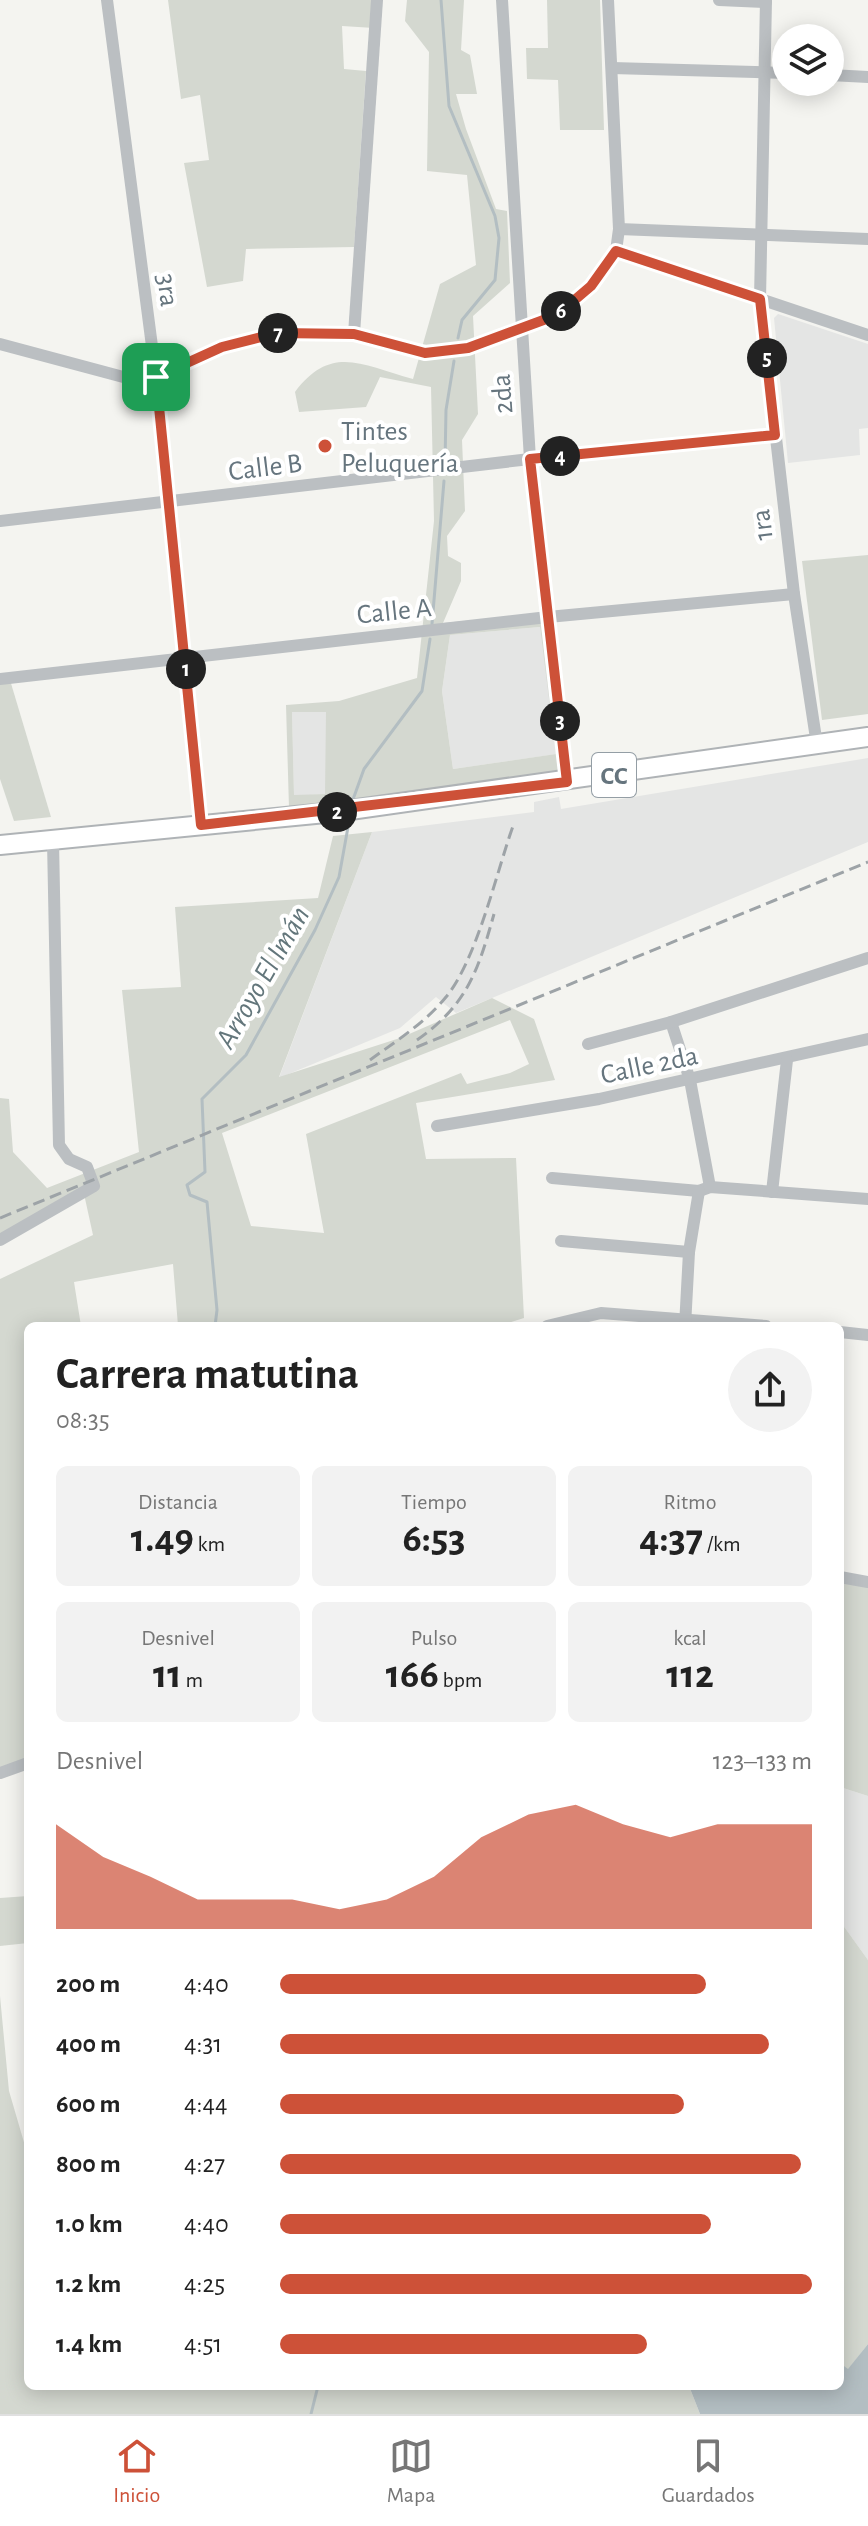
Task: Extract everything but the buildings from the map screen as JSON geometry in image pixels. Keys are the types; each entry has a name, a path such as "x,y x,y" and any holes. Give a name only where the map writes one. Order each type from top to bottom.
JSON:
{"main road":[{"name":"CC","path":"0,845 336,812 567,782 868,737"}],"street":[{"name":"3ra","path":"107,0 156,377 201,825"},
{"path":"354,334 377,0"},
{"name":"2da","path":"502,0 530,459 567,782"},
{"path":"0,344 102,374 156,377 222,347 277,333 354,334 425,353 468,348 557,315 591,286 616,251 619,229 608,0"},
{"path":"719,0 766,1"},
{"name":"1ra","path":"766,1 760,299 794,594 817,745"},
{"path":"612,68 772,72"},
{"path":"844,76 868,77"},
{"path":"619,229 868,239"},
{"path":"616,251 868,335"},
{"name":"Calle B","path":"0,521 530,459 775,435"},
{"name":"Calle A","path":"0,679 548,617 794,594"},
{"path":"0,1240 94,1186 87,1167 69,1159 59,1145 53,841"},
{"path":"588,1044 671,1022 868,958"},
{"path":"671,1022 690,1080 704,1189 689,1252 685,1322"},
{"name":"Calle 2da","path":"437,1126 546,1110 787,1060 868,1039"},
{"path":"772,1192 787,1060"},
{"path":"552,1178 868,1199"},
{"path":"561,1241 689,1252"},
{"path":"564,1322 601,1313 677,1322"},
{"path":"844,1332 868,1335"},
{"path":"844,1578 868,1582"},
{"path":"0,1773 24,1764"}],"shaded area":[{"path":"168,0 375,0 374,28 342,26 344,69 366,71 354,247 246,249 243,281 207,287 184,163 209,160 200,95 181,99"},
{"path":"407,0 464,0 461,50 470,55 477,94 456,94 496,209 507,211 510,283 473,316 478,414 462,440 465,511 447,536 448,556 461,563 461,581 443,623 549,613 568,772 289,808 286,705 339,701 417,678 434,521 431,387 380,377 366,407 299,412 295,392 322,367 335,363 363,364 413,379 440,284 476,265 467,175 427,171 429,52 405,21","holes":["540,627 556,754 453,769 442,691 450,635","292,712 326,712 325,794 294,795"]},
{"path":"547,0 600,0 604,130 560,130 558,80 527,79 526,48 548,48"},
{"path":"778,314 868,344 868,428 859,429 860,455 788,463 774,318"},
{"path":"868,555 868,714 822,720 802,561"},
{"path":"540,627 557,754 453,769 442,691 450,635"},
{"path":"10,680 51,817 14,821 0,779 0,682"},
{"path":"292,712 326,712 326,794 294,796"},
{"path":"868,758 868,842 456,1013 436,997 400,1028 279,1078 372,832 534,812 534,802 559,797 561,809"},
{"path":"372,832 279,1077 400,1038 492,998 534,1019 555,1080 416,1103 426,1159 516,1158 524,1318 511,1322 178,1322 173,1264 74,1282 80,1322 24,1322 24,1770 0,1779 0,1279 93,1235 84,1194 0,1242 0,1098 9,1099 13,1152 47,1188 139,1152 122,990 181,987 175,907 318,898 333,836","holes":["510,1020 529,1064 510,1073 467,1084 461,1073 306,1134 324,1233 251,1226 222,1133"]},
{"path":"844,1575 868,1578 868,1796 844,1788"},
{"path":"844,1788 868,1796 868,1960 844,1927"},
{"path":"24,1896 24,1943 0,1946 0,1898"},
{"path":"844,1927 868,1960 868,2344 848,2370 844,2366"},
{"path":"0,1996 9,2091 24,2142 24,2390 691,2390 700,2414 0,2414"},
{"path":"868,2344 868,2414 700,2414 691,2390 844,2390 844,2366 848,2369"}],"waterway":[{"name":"Arroyo El Imán","path":"441,0 449,106 495,216 499,238 495,280 462,320 458,338"},
{"name":"Arroyo El Imán","path":"445,463 446,410 454,361"},
{"name":"Arroyo El Imán","path":"432,624 444,481"},
{"name":"Arroyo El Imán","path":"351,805 364,769 422,691 430,639"},
{"name":"Arroyo El Imán","path":"216,1322 207,1202 190,1195 187,1185 205,1172 202,1099 246,1055 315,930 339,877 350,816"},
{"name":"Arroyo El Imán","path":"311,2414 317,2390"}],"railway":[{"path":"370,1060 429,1015 457,981 485,915 513,826"},
{"path":"0,1218 868,862"},
{"path":"417,1040 448,1014 459,1000 476,970 494,914"}],"place":[{"name":"Tintes Peluquería","path":"325,446"}],"route":[{"path":"616,251 760,299 775,435 530,459 567,782 336,812 201,825 156,377 222,347 277,333 354,334 425,353 468,348 557,315 591,286 616,251"}]}
